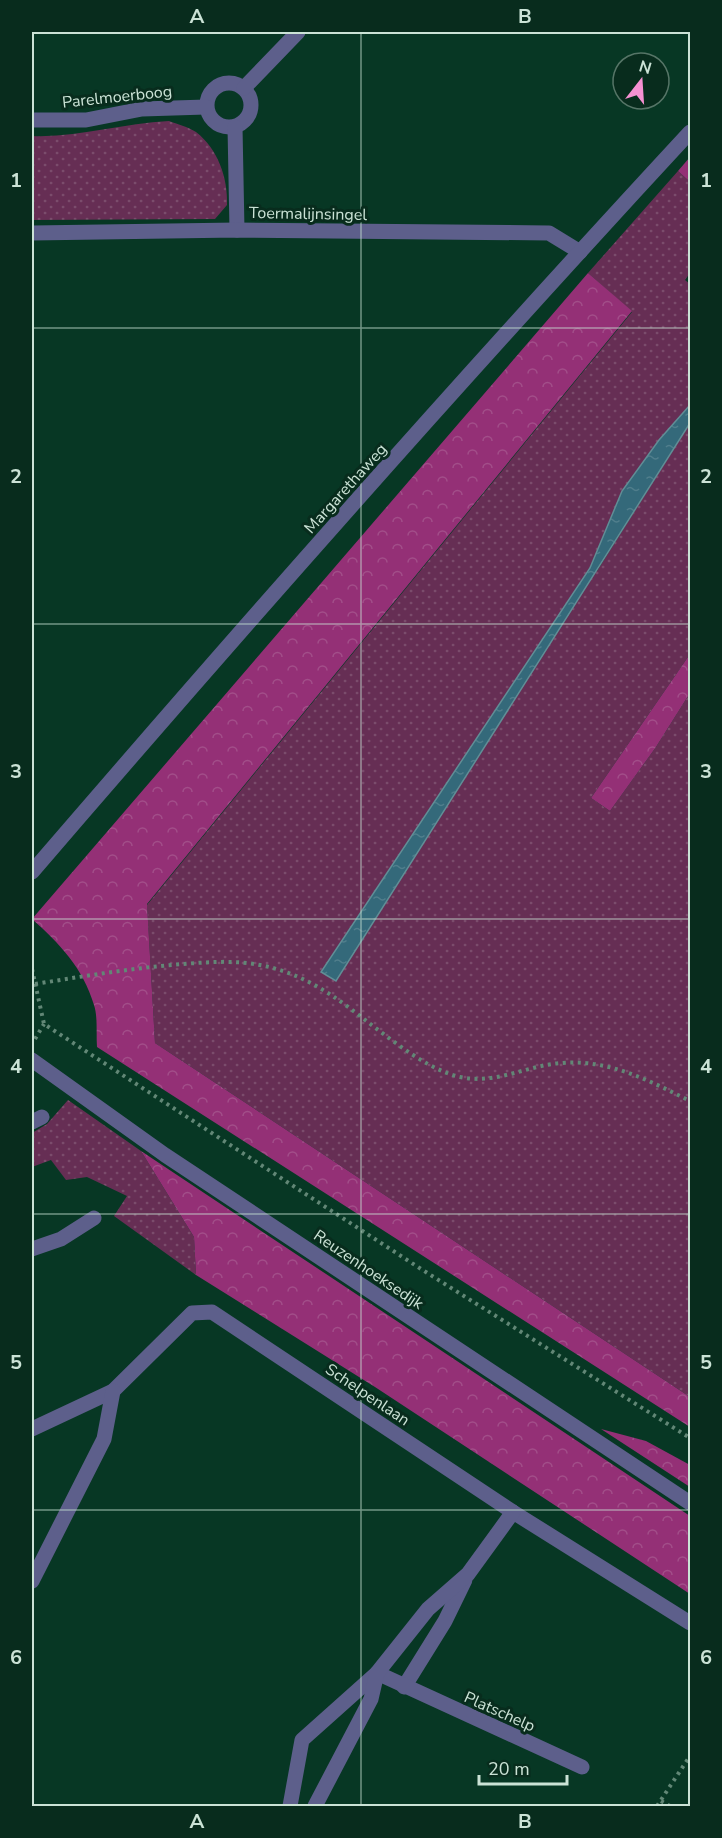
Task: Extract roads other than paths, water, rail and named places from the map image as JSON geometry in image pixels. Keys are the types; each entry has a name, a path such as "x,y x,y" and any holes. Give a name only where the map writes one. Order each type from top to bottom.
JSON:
{"street":[{"path":"244,88 298,32"},
{"path":"236,83 244,88 250,98 251,110 245,120 235,127 216,124 209,117 206,107 211,90 219,84 236,83"},
{"name":"Parelmoerboog","path":"32,120 86,120 142,109 206,107"},
{"path":"235,127 237,230"},
{"name":"Margarethaweg","path":"32,872 160,722 690,132"},
{"name":"Toermalijnsingel","path":"32,233 237,230 549,233 580,252"},
{"name":"Reuzenhoeksedijk","path":"32,1060 165,1155 690,1503"},
{"path":"32,1249 61,1239 94,1218"},
{"name":"Schelpenlaan","path":"32,1429 113,1391 192,1313 212,1312 513,1512 690,1623"},
{"path":"32,1581 104,1439 113,1391"},
{"path":"404,1687 445,1621 468,1574 513,1512"},
{"path":"290,1806 302,1740 377,1673 428,1609 468,1574"},
{"path":"315,1806 371,1699 377,1673"},
{"name":"Platschelp","path":"377,1673 582,1767"}],"water":[{"path":"690,405 690,423 336,981 321,972 590,568 622,491 659,440"}]}
